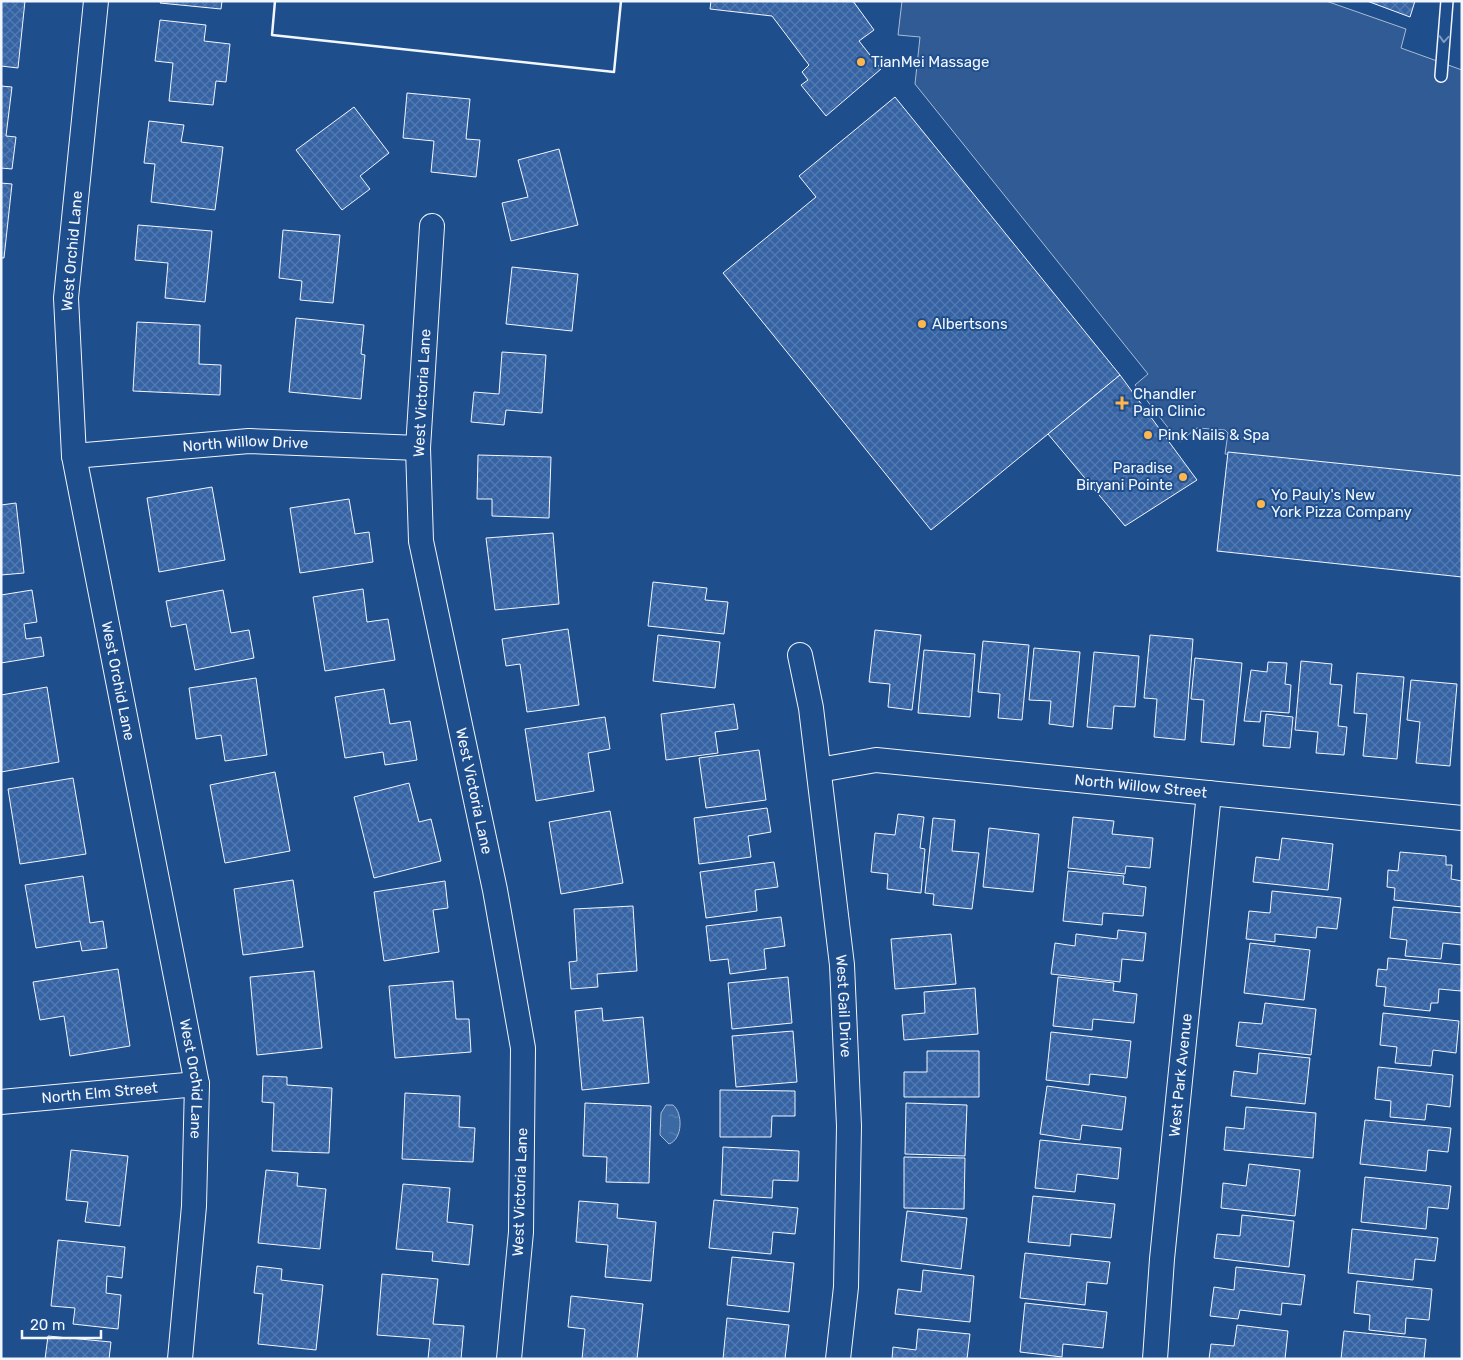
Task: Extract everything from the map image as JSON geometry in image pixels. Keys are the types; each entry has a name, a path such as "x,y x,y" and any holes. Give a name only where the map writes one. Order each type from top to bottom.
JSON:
{"street":[{"name":"West Orchid Lane","path":"96,1 66,298 74,456 197,1084 194,1206 180,1359"},
{"name":"West Victoria Lane","path":"432,226 418,448 421,541 495,890 523,1048 522,1232 509,1359"},
{"name":"North Willow Drive","path":"74,456 249,441 418,448"},
{"name":"West Gail Drive","path":"800,655 811,708 842,965 849,1126 846,1287 838,1359"},
{"name":"North Willow Street","path":"819,770 876,760 1462,818"},
{"name":"West Park Avenue","path":"1155,1359 1163,1249 1209,793"},
{"name":"North Elm Street","path":"1,1102 197,1084"}],"lane":[{"path":"1441,76 1447,1"}],"shaded area":[{"path":"902,1 1326,1 1406,29 1401,48 1462,70 1462,479 1225,454 1228,433 1225,430 1197,428 1179,442 1135,385 1148,374 915,84 920,37 898,35"}],"water":[{"path":"666,1105 673,1105 679,1114 680,1120 677,1137 669,1144 660,1135 661,1113"}],"building":[{"path":"1,1 25,1 18,68 1,66"},
{"path":"161,1 222,1 221,9 160,3"},
{"path":"711,1 853,1 874,30 859,41 881,69 826,116 801,85 808,80 802,72 809,65 772,16 710,9"},
{"path":"1367,1 1415,1 1410,17"},
{"path":"160,20 206,25 204,41 230,44 226,82 216,81 213,105 169,101 173,63 155,61"},
{"path":"1,86 12,87 6,136 16,137 12,169 1,168"},
{"path":"407,93 470,99 466,139 480,140 476,177 431,172 434,141 403,138"},
{"name":"Albertsons","path":"895,97 1120,375 931,530 723,273 816,197 799,176"},
{"path":"354,107 389,153 360,176 370,189 342,210 296,150"},
{"path":"149,121 184,125 181,142 223,147 215,210 151,202 155,164 144,163"},
{"path":"559,149 578,225 511,241 502,203 528,197 518,160"},
{"path":"1,183 12,184 4,258 1,258"},
{"path":"138,225 212,231 205,302 165,298 168,263 135,260"},
{"path":"283,230 340,235 333,303 300,300 302,281 279,278"},
{"path":"512,267 578,274 572,331 506,324"},
{"path":"296,318 364,325 361,354 365,355 361,399 289,392"},
{"path":"137,322 200,325 199,364 221,365 220,395 133,391"},
{"path":"502,352 546,355 542,413 506,410 504,425 471,422 474,392 499,394"},
{"path":"1120,375 1197,480 1125,526 1048,434"},
{"path":"1228,452 1462,476 1462,577 1217,551"},
{"path":"478,455 551,457 549,518 492,516 492,499 477,499"},
{"path":"212,487 225,560 159,572 147,498"},
{"path":"349,499 355,534 369,532 373,562 300,573 290,508"},
{"path":"16,503 24,573 1,575 1,505"},
{"path":"553,533 559,604 495,610 486,538"},
{"path":"653,582 707,588 705,600 728,602 724,634 648,626"},
{"path":"363,589 367,622 388,619 395,660 325,671 313,597"},
{"path":"32,590 37,622 24,624 26,639 41,637 44,656 1,663 1,595"},
{"path":"223,590 231,633 249,630 254,658 195,670 186,624 171,627 166,601"},
{"path":"568,629 579,705 527,712 520,664 506,666 502,639"},
{"path":"875,630 921,635 912,710 888,707 890,684 869,682"},
{"path":"658,635 720,642 715,688 653,681"},
{"path":"1150,635 1193,639 1185,740 1154,737 1157,699 1144,698"},
{"path":"983,641 1029,645 1022,720 998,718 1000,694 978,692"},
{"path":"1034,648 1080,652 1073,727 1049,724 1051,701 1029,700"},
{"path":"924,650 975,654 970,717 918,713"},
{"path":"1094,652 1139,656 1135,707 1114,706 1112,729 1087,727"},
{"path":"1195,658 1242,663 1234,745 1201,742 1204,700 1191,699"},
{"path":"1301,661 1332,664 1330,684 1342,685 1338,726 1347,727 1344,755 1316,753 1318,732 1295,730"},
{"path":"1268,662 1287,663 1285,684 1291,685 1289,713 1261,711 1260,722 1244,721 1251,670 1267,672"},
{"path":"1357,673 1404,677 1397,759 1363,756 1367,714 1354,713"},
{"path":"256,678 267,755 225,761 221,735 196,739 189,688"},
{"path":"1411,680 1457,684 1450,766 1416,763 1420,722 1407,720"},
{"path":"47,687 59,762 1,772 1,695"},
{"path":"384,689 390,724 410,721 417,760 385,765 383,752 345,758 335,697"},
{"path":"734,704 738,729 715,732 718,753 666,760 661,714"},
{"path":"1266,714 1293,717 1290,748 1263,746"},
{"path":"605,717 610,749 588,753 594,791 536,801 525,729"},
{"path":"759,750 766,800 706,808 699,758"},
{"path":"275,772 290,851 225,863 210,785"},
{"path":"73,778 86,854 20,864 8,789"},
{"path":"409,783 419,822 431,819 441,861 374,878 354,797"},
{"path":"767,808 771,832 748,836 751,857 699,864 694,818"},
{"path":"610,811 623,883 561,894 549,822"},
{"path":"898,814 924,817 920,848 925,849 921,893 887,889 888,874 871,872 875,833 895,835"},
{"path":"1073,817 1114,821 1112,834 1153,838 1150,868 1126,866 1125,874 1068,868"},
{"path":"933,818 955,820 952,851 979,853 972,909 933,905 934,894 925,893"},
{"path":"989,828 1039,834 1033,892 983,887"},
{"path":"1282,838 1333,844 1328,890 1253,882 1256,857 1279,860"},
{"path":"1400,852 1446,856 1446,865 1452,865 1451,879 1462,881 1462,907 1394,900 1395,888 1387,887 1388,870 1398,871"},
{"path":"774,862 778,887 755,890 757,911 706,918 700,872"},
{"path":"1068,871 1124,876 1123,884 1146,887 1143,916 1103,913 1102,925 1063,921"},
{"path":"83,876 90,923 103,921 107,948 82,951 80,941 36,948 25,885"},
{"path":"293,880 303,947 243,955 234,889"},
{"path":"445,881 448,908 433,910 439,952 384,961 374,892"},
{"path":"1272,891 1341,898 1337,929 1317,927 1316,938 1275,934 1275,942 1246,939 1249,911 1270,913"},
{"path":"633,906 637,971 597,974 598,987 571,989 569,962 577,961 574,909"},
{"path":"1393,907 1462,913 1462,945 1443,943 1441,959 1405,956 1407,940 1390,938"},
{"path":"781,917 785,946 764,949 766,969 730,974 728,959 710,961 706,926"},
{"path":"1118,930 1146,933 1143,961 1122,959 1120,982 1051,974 1055,943 1075,946 1076,934 1117,939"},
{"path":"951,934 956,984 895,989 891,939"},
{"path":"1250,943 1310,950 1304,1000 1244,993"},
{"path":"1388,958 1462,965 1461,991 1439,989 1438,1003 1431,1003 1430,1011 1384,1006 1386,987 1376,986 1378,969 1387,970"},
{"path":"118,969 130,1046 70,1056 64,1016 40,1020 33,982"},
{"path":"314,971 322,1048 257,1055 250,977"},
{"path":"788,977 792,1023 732,1029 728,983"},
{"path":"1058,977 1114,983 1113,991 1137,994 1134,1023 1093,1019 1092,1030 1053,1026"},
{"path":"453,981 456,1019 469,1019 471,1052 395,1058 389,986"},
{"path":"975,988 978,1034 904,1040 902,1015 925,1013 924,992"},
{"path":"1265,1003 1316,1009 1311,1055 1236,1046 1239,1022 1262,1024"},
{"path":"602,1008 603,1021 643,1017 649,1083 582,1090 575,1011"},
{"path":"1383,1013 1459,1021 1456,1053 1433,1050 1431,1066 1395,1063 1397,1047 1380,1045"},
{"path":"793,1031 797,1082 736,1087 732,1036"},
{"path":"1051,1032 1131,1041 1127,1078 1090,1074 1089,1085 1046,1080"},
{"path":"927,1051 979,1051 979,1097 904,1097 904,1072 927,1072"},
{"path":"1259,1053 1310,1058 1305,1104 1231,1096 1234,1071 1257,1074"},
{"path":"1378,1067 1453,1075 1450,1107 1427,1104 1425,1120 1390,1117 1391,1101 1375,1099"},
{"path":"263,1076 287,1077 287,1085 332,1088 329,1153 272,1151 274,1103 262,1102"},
{"path":"1047,1086 1126,1097 1122,1130 1082,1125 1080,1140 1040,1134"},
{"path":"720,1090 795,1091 795,1116 772,1116 771,1137 720,1137"},
{"path":"405,1093 460,1096 459,1127 475,1128 473,1162 402,1159"},
{"path":"585,1103 651,1106 649,1183 606,1182 607,1157 583,1156"},
{"path":"906,1103 967,1105 965,1156 905,1154"},
{"path":"1246,1107 1316,1113 1313,1158 1224,1150 1226,1127 1244,1129"},
{"path":"1365,1120 1451,1128 1448,1152 1428,1150 1426,1171 1360,1164"},
{"path":"1040,1140 1121,1148 1118,1179 1077,1174 1075,1192 1035,1188"},
{"path":"723,1147 799,1151 798,1181 773,1180 772,1198 721,1195"},
{"path":"71,1150 128,1156 120,1226 85,1222 88,1202 66,1200"},
{"path":"904,1157 965,1158 964,1209 904,1208"},
{"path":"1249,1164 1300,1170 1295,1216 1221,1208 1223,1183 1246,1186"},
{"path":"266,1170 298,1173 297,1186 326,1189 320,1249 258,1243"},
{"path":"1365,1177 1451,1186 1448,1209 1428,1207 1426,1229 1361,1222"},
{"path":"403,1184 450,1188 447,1222 473,1225 469,1265 432,1261 433,1252 396,1249"},
{"path":"1033,1196 1115,1204 1111,1238 1071,1234 1070,1246 1028,1242"},
{"path":"714,1200 798,1208 795,1234 773,1232 771,1254 709,1248"},
{"path":"579,1201 618,1204 617,1218 656,1222 651,1281 605,1277 608,1245 576,1242"},
{"path":"907,1211 967,1218 961,1269 901,1261"},
{"path":"1242,1215 1294,1221 1289,1267 1214,1258 1217,1234 1240,1236"},
{"path":"1352,1229 1438,1238 1435,1261 1415,1259 1413,1280 1348,1273"},
{"path":"58,1240 125,1247 122,1278 107,1276 106,1293 121,1295 118,1329 73,1324 75,1308 51,1306"},
{"path":"1025,1253 1110,1262 1107,1284 1087,1282 1085,1305 1020,1298"},
{"path":"732,1257 794,1263 789,1312 727,1305"},
{"path":"257,1266 282,1269 281,1280 323,1285 316,1350 258,1344 263,1294 254,1293"},
{"path":"1236,1267 1305,1275 1301,1305 1282,1303 1281,1315 1240,1310 1238,1319 1210,1316 1214,1287 1234,1290"},
{"path":"923,1270 974,1276 970,1322 895,1314 898,1289 921,1292"},
{"path":"382,1274 438,1279 433,1324 464,1326 461,1359 428,1359 430,1339 377,1335"},
{"path":"1357,1281 1432,1289 1429,1320 1406,1318 1405,1334 1369,1330 1370,1315 1354,1313"},
{"path":"571,1296 643,1304 637,1359 582,1359 585,1329 568,1327"},
{"path":"1025,1303 1107,1312 1103,1348 1063,1344 1062,1357 1020,1352"},
{"path":"727,1318 789,1325 785,1359 723,1359"},
{"path":"1237,1325 1288,1331 1285,1359 1209,1359 1211,1344 1234,1346"},
{"path":"918,1329 970,1334 967,1359 892,1359 893,1347 916,1350"},
{"path":"1344,1331 1426,1339 1424,1359 1341,1359"},
{"path":"48,1336 111,1342 109,1359 45,1359"}],"wall":[{"path":"275,1 272,35 614,72 621,1"}],"place":[{"name":"TianMei Massage","path":"861,62"},
{"name":"Albertsons","path":"922,324"},
{"name":"Chandler Pain Clinic","path":"1122,403"},
{"name":"Pink Nails & Spa","path":"1148,435"},
{"name":"Paradise Biryani Pointe","path":"1183,477"},
{"name":"Yo Pauly's New York Pizza Company","path":"1261,504"}]}
